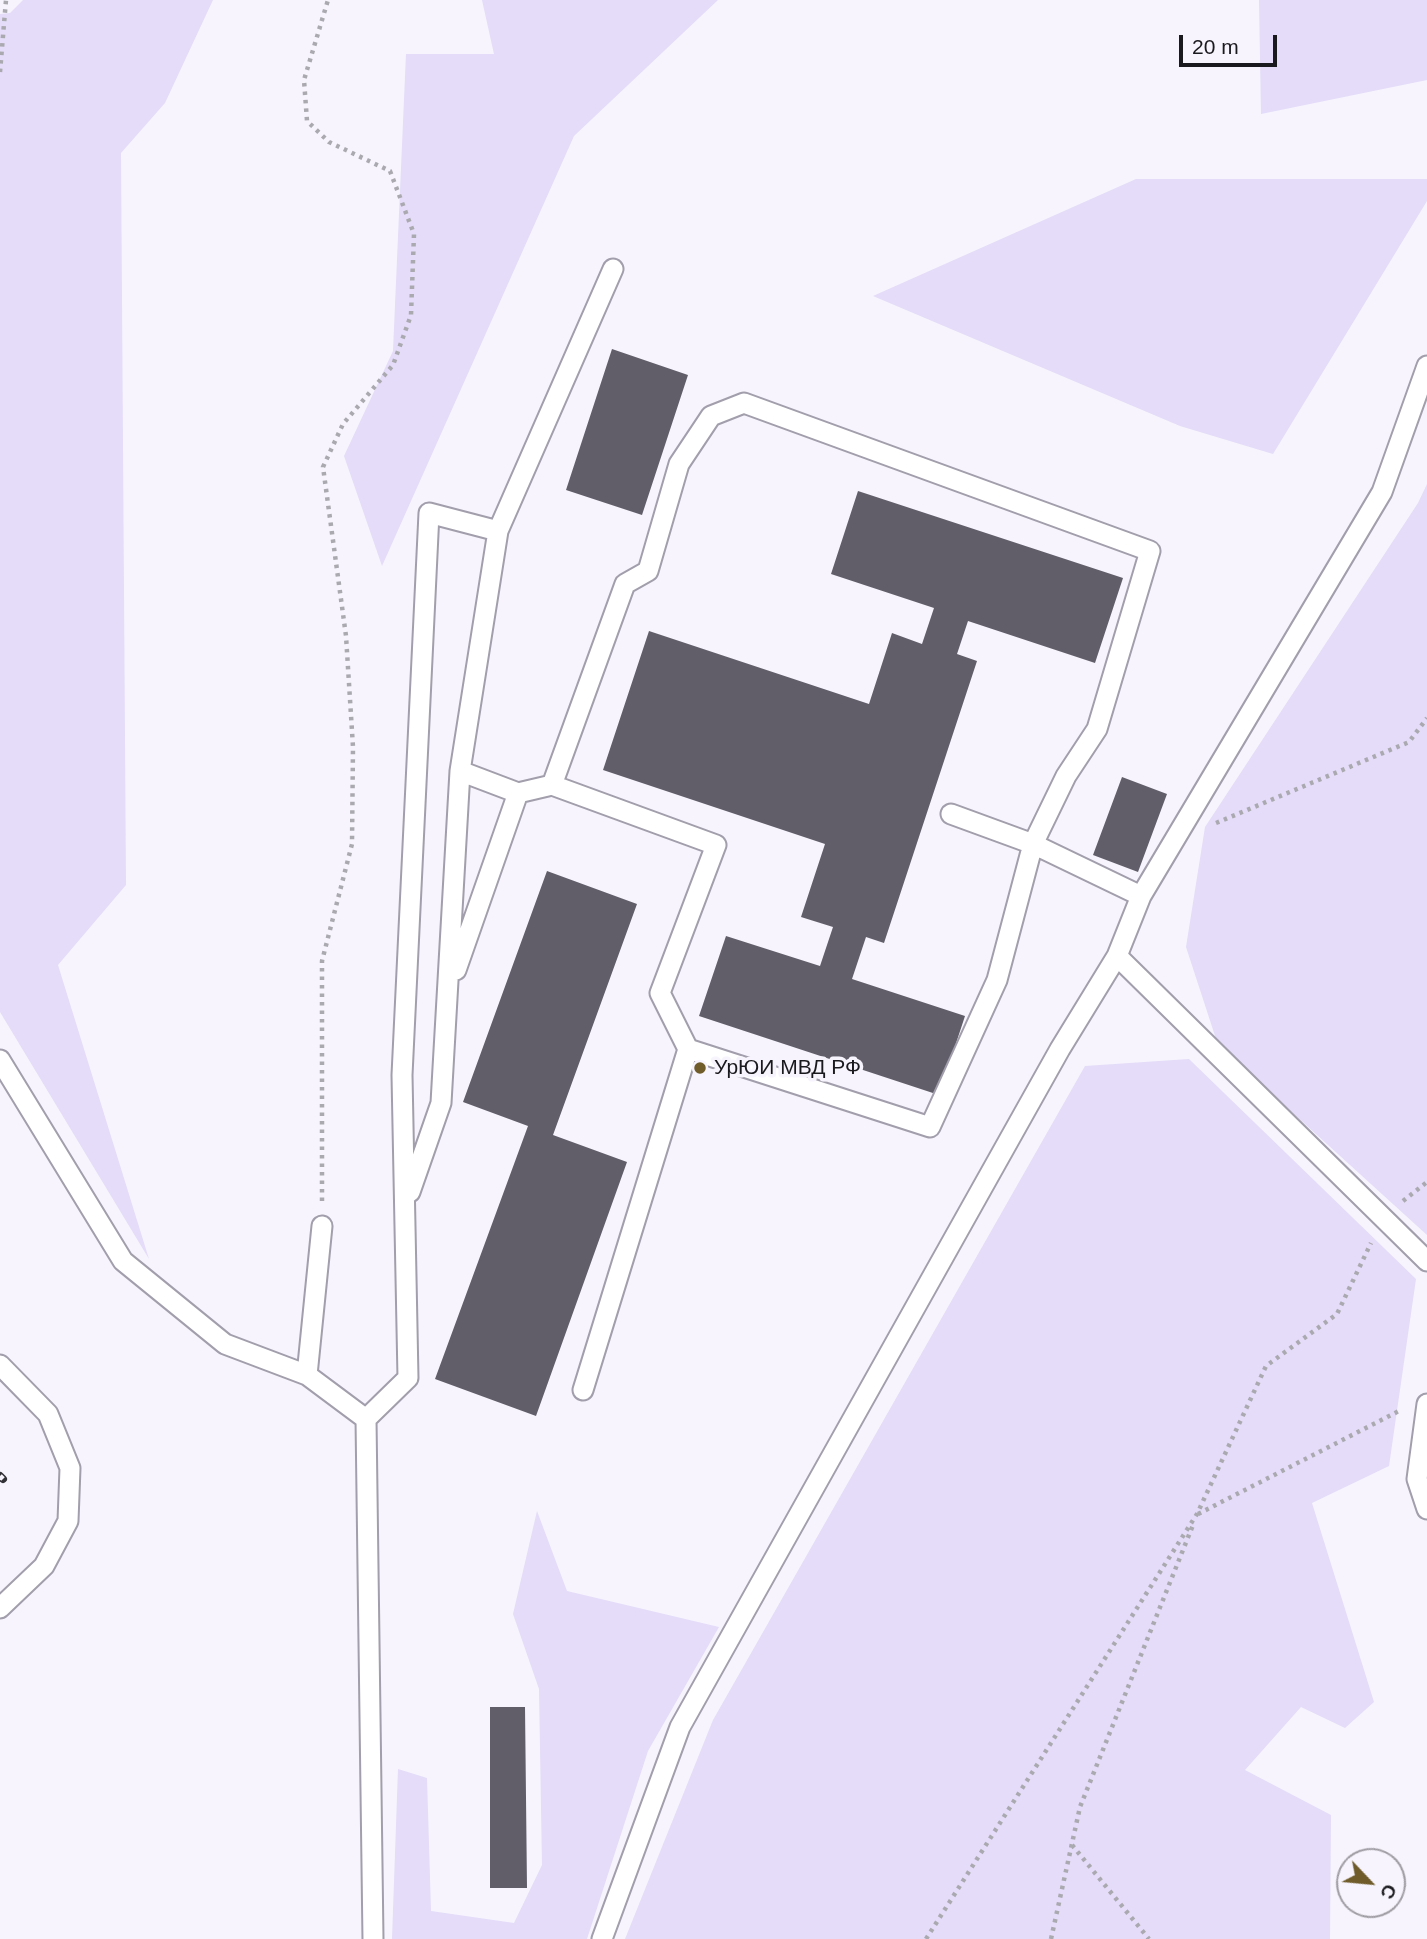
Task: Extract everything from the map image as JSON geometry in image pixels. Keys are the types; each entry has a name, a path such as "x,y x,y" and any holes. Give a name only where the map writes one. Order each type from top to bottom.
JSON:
{"lane":[{"path":"407,1203 441,1103 460,771 498,531 613,269"},
{"path":"602,1939 680,1727 1060,1049 1116,956 1141,896 1382,492 1427,366"},
{"path":"552,785 625,584 648,571 679,464 710,416 744,403 1150,551 1097,729 1066,776 1033,844 997,980 930,1127 688,1049"},
{"path":"373,1939 366,1419 408,1378 407,1203 402,1075 429,513 498,531"},
{"path":"460,771 518,793 552,785 716,845 660,993 688,1049 583,1390"},
{"path":"447,994 518,793"},
{"path":"951,814 1033,844 1141,896"},
{"path":"1116,956 1427,1261"},
{"path":"0,1060 123,1261 225,1344 307,1375 366,1419"},
{"path":"307,1375 322,1226"},
{"path":"0,1365 48,1415 70,1468 68,1521 44,1566 0,1608"},
{"path":"1427,1404 1417,1479 1427,1509"}],"path":[{"path":"0,72 6,0"},
{"path":"322,1226 322,961 352,844 353,747 345,636 323,467 343,424 393,365 411,315 414,234 390,171 329,142 307,121 304,80 328,0"},
{"path":"1205,827 1409,742 1427,718"},
{"path":"1051,1939 1080,1808 1197,1514 1266,1366 1337,1314 1383,1218 1427,1181"},
{"path":"926,1939 1197,1514 1397,1414 1404,1404"},
{"path":"1072,1845 1149,1939"}],"shaded area":[{"path":"23,0 213,0 165,103 121,153 126,885 58,965 149,1259 0,1012 0,14 10,13"},
{"path":"482,0 718,0 574,136 382,566 344,456 393,351 406,54 494,54"},
{"path":"1259,0 1427,0 1427,80 1261,114"},
{"path":"1136,179 1427,179 1427,201 1273,454 1180,426 873,296"},
{"path":"1427,484 1427,1235 1218,1045 1186,947 1205,827 1418,503"},
{"path":"1189,1059 1416,1279 1389,1466 1312,1503 1374,1702 1345,1728 1301,1707 1245,1770 1331,1815 1330,1939 625,1939 713,1720 1085,1066"},
{"path":"537,1511 567,1591 719,1627 648,1751 587,1939 392,1939 398,1769 427,1778 431,1911 514,1923 542,1865 539,1689 513,1614"}],"building":[{"path":"612,349 688,375 642,515 566,490"},
{"path":"858,491 1123,578 1095,663 968,621 957,654 977,661 884,943 866,937 852,979 965,1016 939,1095 699,1016 726,936 820,966 833,927 801,917 825,844 603,770 649,631 869,704 892,633 922,644 934,608 831,574"},
{"path":"1122,777 1167,794 1138,872 1093,855"},
{"path":"547,871 637,904 553,1135 627,1162 536,1416 435,1379 528,1126 463,1102"},
{"path":"490,1707 525,1707 527,1888 490,1888"}],"railway":[{"path":"0,1476 3,1479"}],"place":[{"name":"УрЮИ МВД РФ","path":"700,1068"}]}
